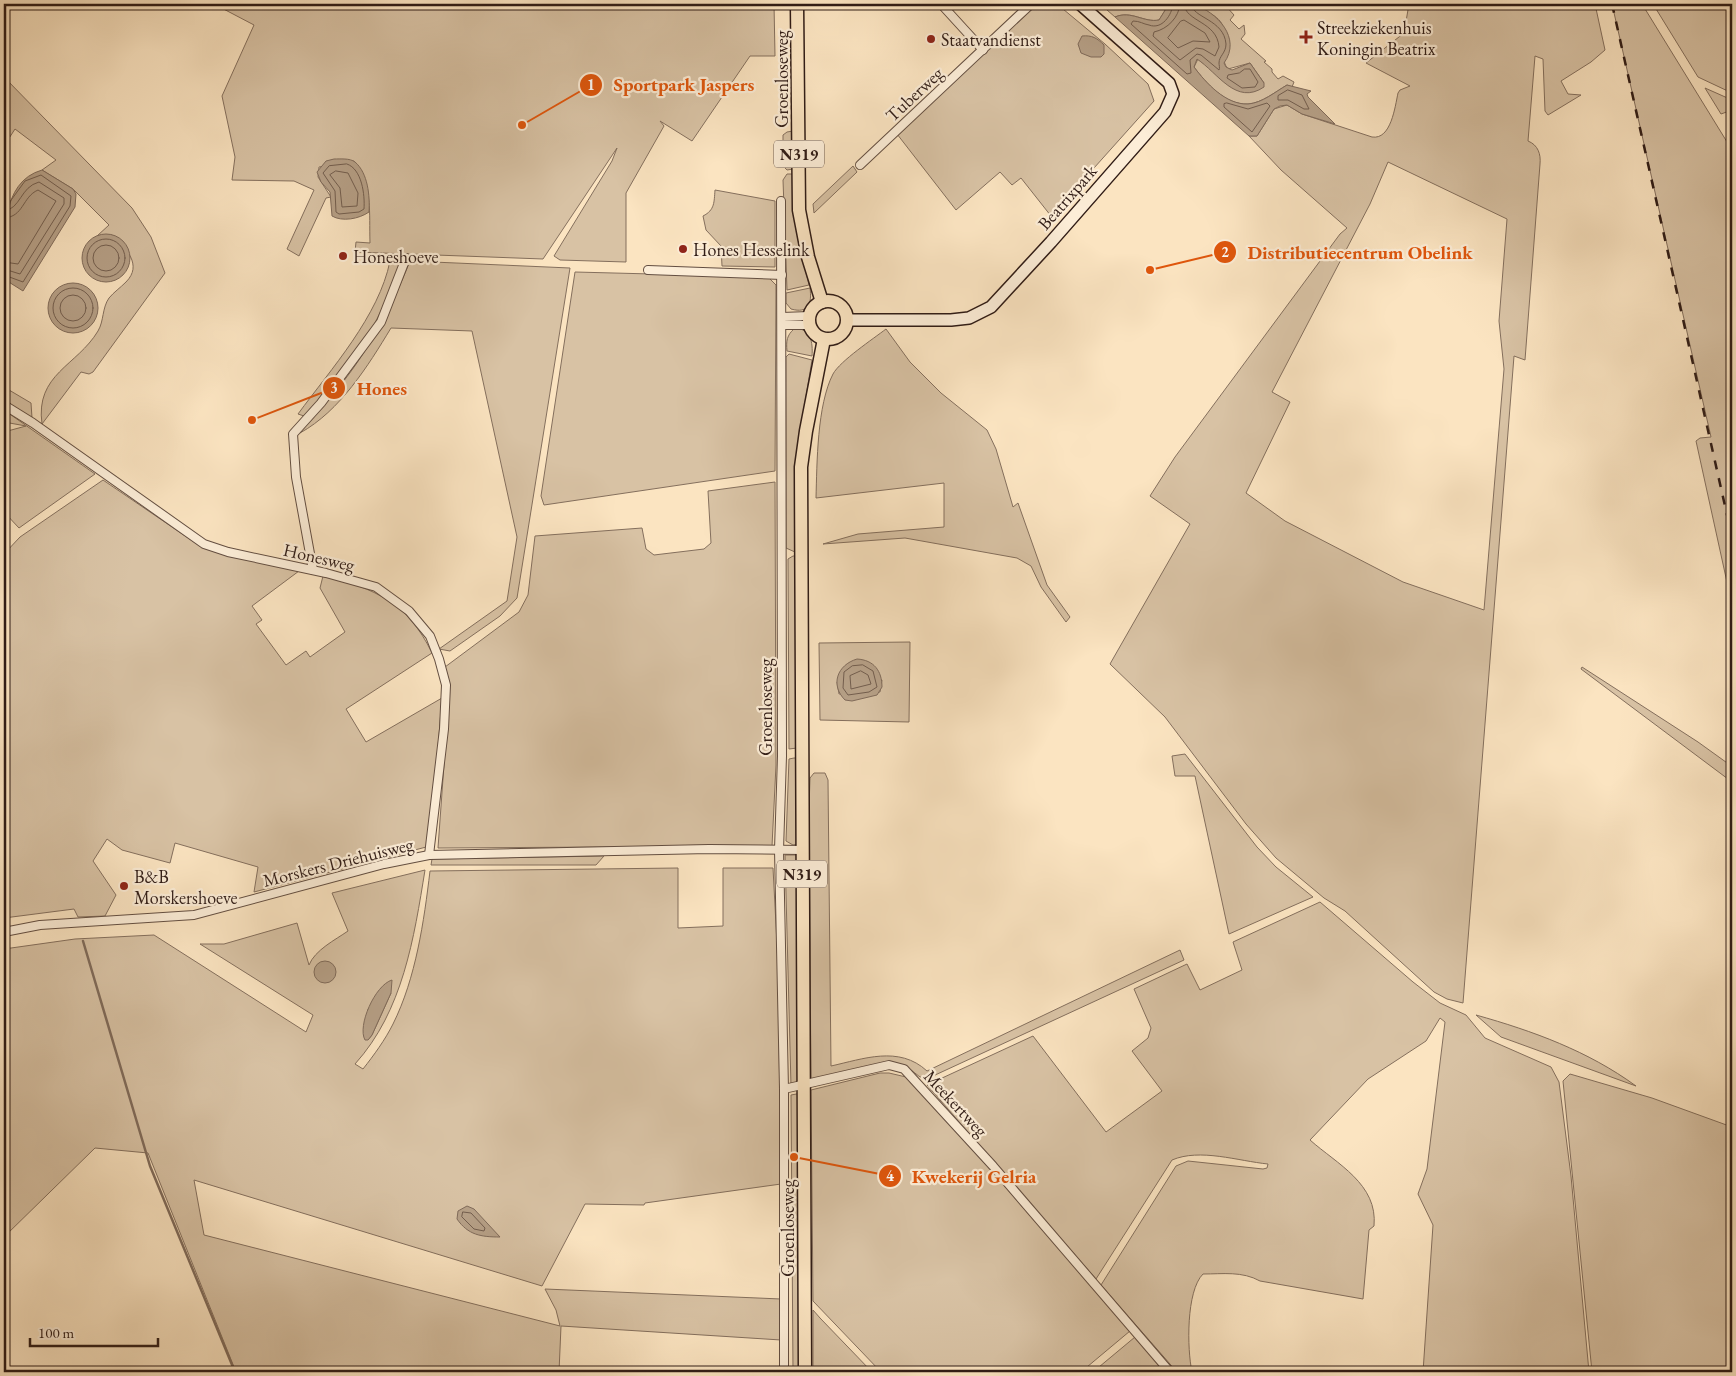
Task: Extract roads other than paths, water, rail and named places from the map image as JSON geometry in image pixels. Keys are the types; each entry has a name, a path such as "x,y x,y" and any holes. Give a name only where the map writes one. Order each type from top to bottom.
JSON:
{"main road":[{"name":"Groenloseweg","path":"797,4 799,210 808,257 822,302"},
{"path":"822,302 837,303 844,310 847,320 842,334 834,339 824,339 814,334 809,321 812,309 822,302"},
{"name":"Groenloseweg","path":"805,1372 801,467 824,339"}],"street":[{"path":"941,4 983,50"},
{"name":"Tuberweg","path":"860,165 1031,4"},
{"name":"Beatrixpark","path":"847,320 951,320 969,318 991,307 1165,112 1173,94 1169,83 1080,4"},
{"name":"Groenloseweg","path":"781,201 782,756 779,850 784,1089 784,1372"},
{"path":"313,570 296,477 293,434 321,403 381,322 406,258"},
{"path":"648,270 782,275"},
{"path":"782,317 809,321"},
{"path":"782,325 809,321"},
{"name":"Honesweg","path":"4,405 33,423 204,544 220,550 313,570 376,587 390,596 421,624 436,649 446,685 446,707 429,855"},
{"name":"Morskers Driehuisweg","path":"4,932 40,924 194,915 384,864 429,855 709,848 802,850"},
{"name":"Meekertweg","path":"803,1084 889,1065 904,1069 993,1166 1170,1372"},
{"path":"784,1089 803,1084"}],"water":[{"path":"1169,4 1193,4 1210,13 1224,27 1228,35 1230,44 1229,54 1224,63 1226,67 1232,70 1250,63 1264,83 1264,87 1254,92 1245,93 1236,90 1197,59 1194,67 1217,92 1232,101 1248,104 1263,99 1287,85 1311,91 1307,94 1308,97 1335,124 1302,114 1287,105 1274,109 1257,136 1249,136 1115,17 1127,15 1148,20 1159,20"},
{"path":"1082,36 1099,40 1104,45 1104,54 1101,57 1091,57 1081,53 1078,44"},
{"path":"345,159 355,162 363,172 367,185 369,212 350,219 332,216 330,192 321,182 317,172 326,161"},
{"path":"42,170 73,189 76,194 75,207 23,291 4,279 4,246 7,214 18,186 28,176"},
{"path":"101,234 111,234 123,241 130,253 130,263 123,275 111,282 101,282 93,278 86,271 82,263 82,253 86,245 93,238"},
{"path":"73,283 82,285 93,294 98,308 96,317 87,328 73,333 64,331 53,322 48,308 50,299 59,288"},
{"path":"857,659 868,662 876,667 882,681 882,687 877,695 852,701 845,700 838,688 838,676 845,666"},
{"path":"325,961 333,964 336,972 333,980 325,983 317,980 314,972 317,964"},
{"path":"392,980 391,993 372,1035 368,1040 365,1040 363,1025 369,1007 379,990"},
{"path":"467,1206 474,1209 500,1237 481,1236 466,1229 457,1219 458,1211"}],"waterway":[{"path":"83,941 150,1166 235,1372"}],"railway":[{"path":"1612,4 1732,537"}],"place":[{"name":"Streekziekenhuis Koningin Beatrix","path":"1306,37"},
{"name":"Staatvandienst","path":"931,39"},
{"name":"Sportpark Jaspers","path":"522,125"},
{"name":"Hones Hesselink","path":"683,249"},
{"name":"Honeshoeve","path":"343,256"},
{"name":"Distributiecentrum Obelink","path":"1150,270"},
{"name":"Hones","path":"252,420"},
{"name":"B&B Morskershoeve","path":"124,886"},
{"name":"Kwekerij Gelria","path":"794,1157"}]}
